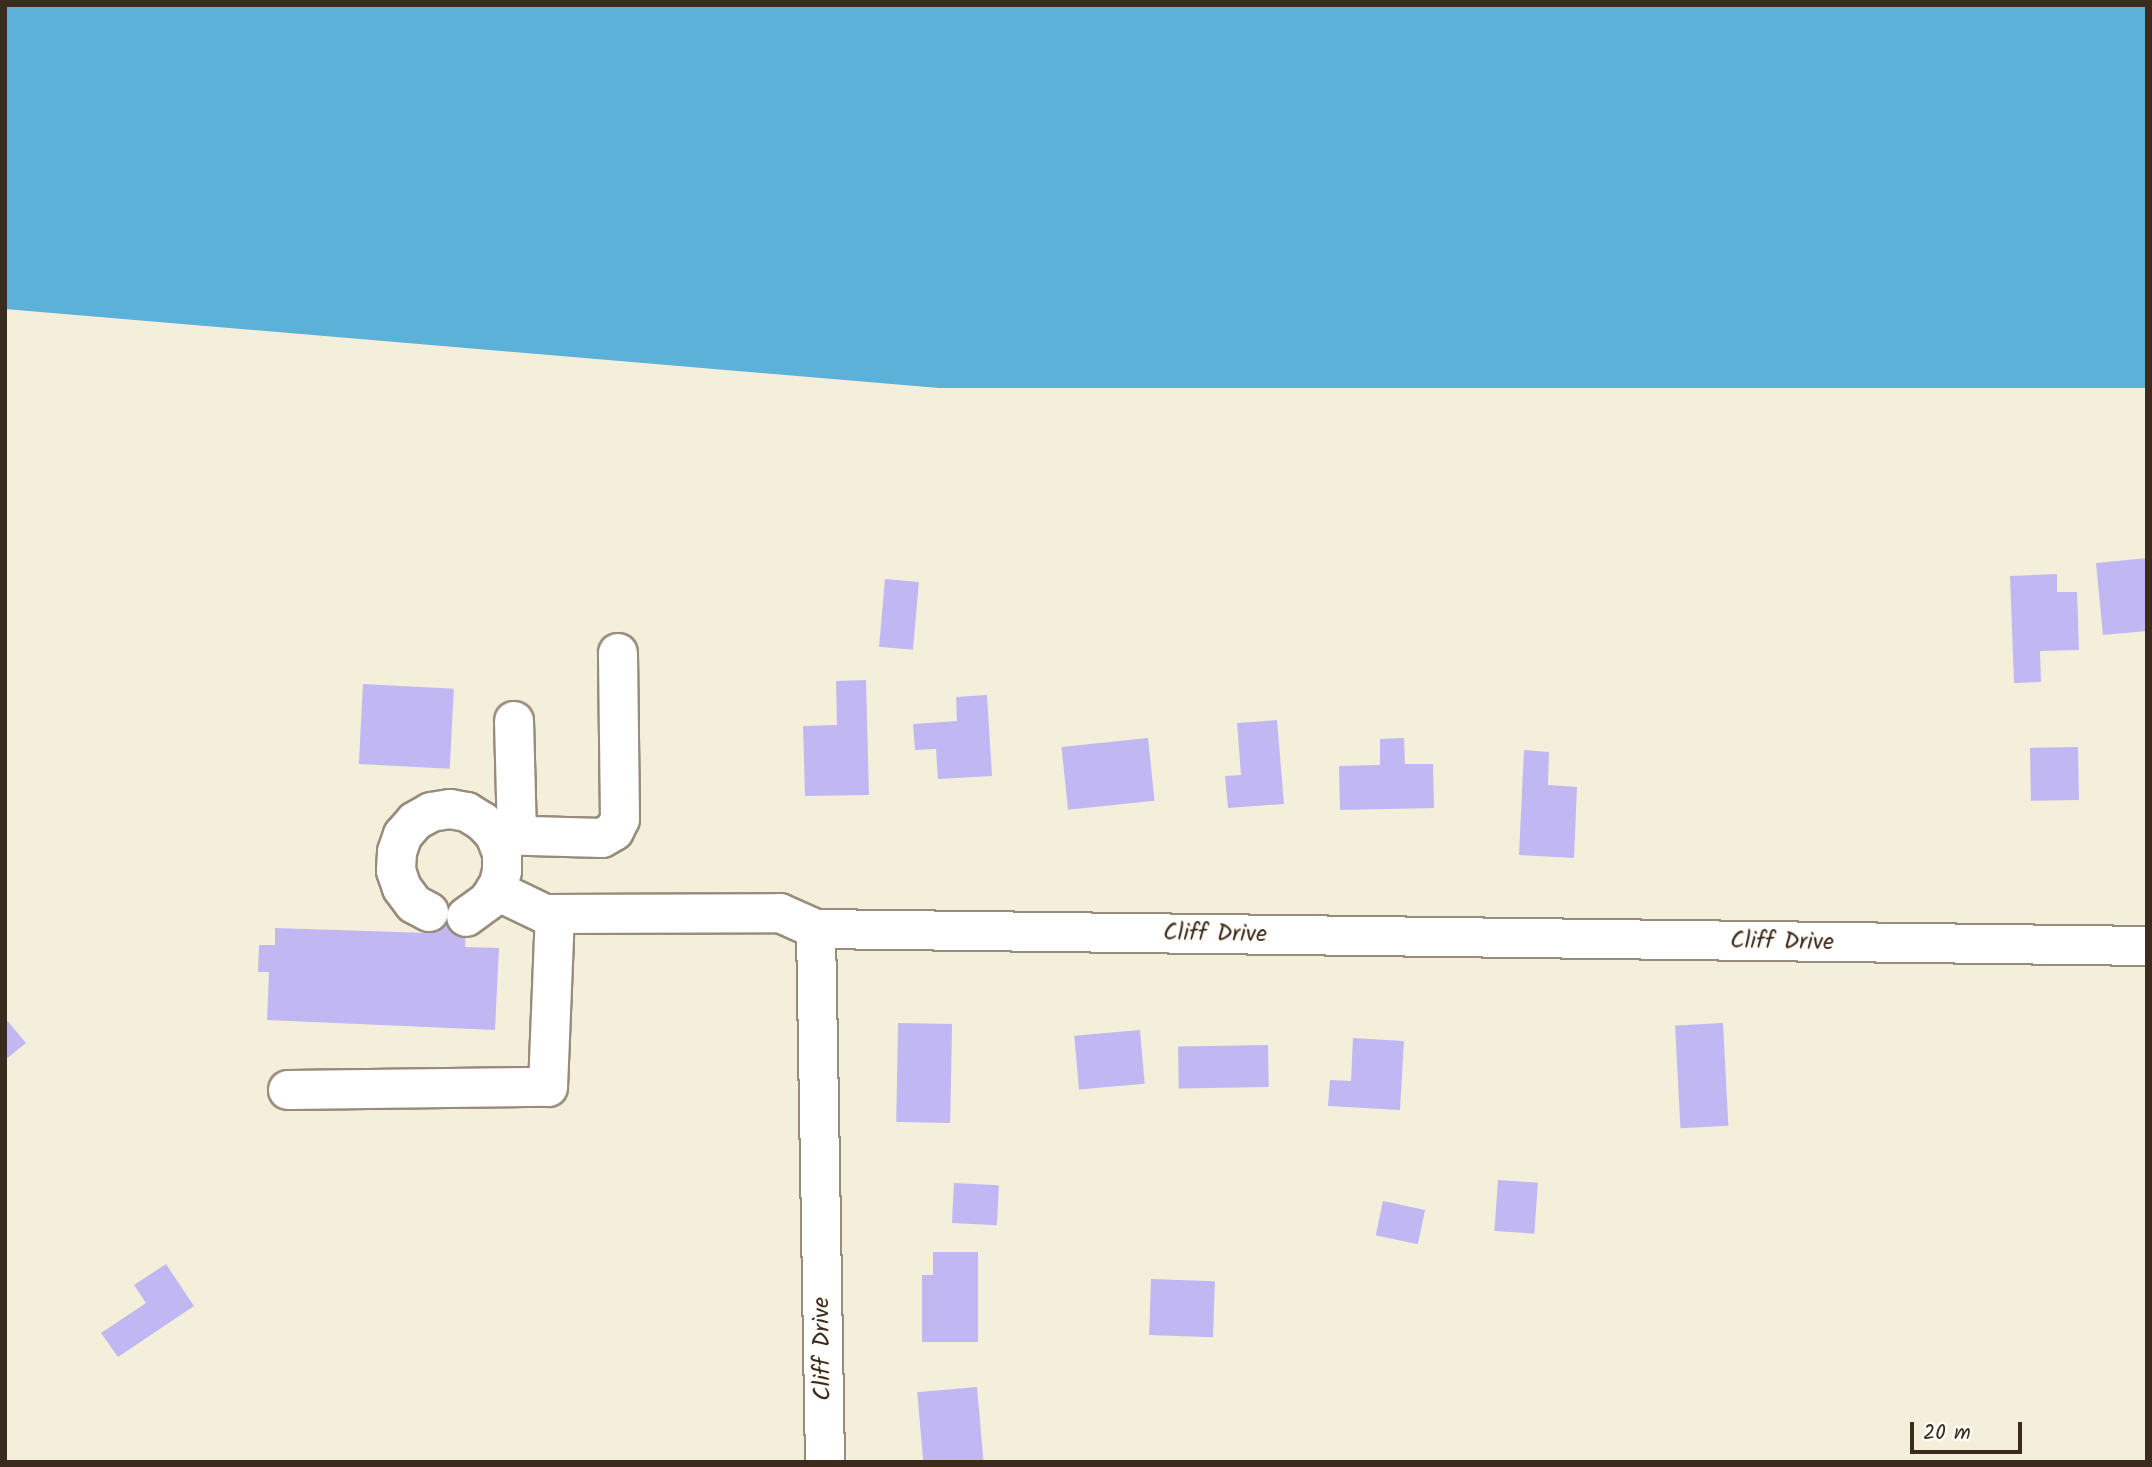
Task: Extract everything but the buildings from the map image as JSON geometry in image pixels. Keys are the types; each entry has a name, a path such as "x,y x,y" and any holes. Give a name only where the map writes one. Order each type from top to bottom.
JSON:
{"street":[{"path":"429,912 414,904 402,888 396,871 397,852 403,835 415,821 431,812 450,809 467,812 506,836 602,838 614,831 620,819 618,653"},
{"path":"466,917 488,901 502,871 514,721"},
{"path":"495,890 545,914 780,913 816,929"},
{"path":"288,1090 548,1087 555,914"},
{"name":"Cliff Drive","path":"825,1462 816,929 2147,946"}],"water":[{"path":"5,5 2147,5 2147,388 939,388 5,309"}]}
